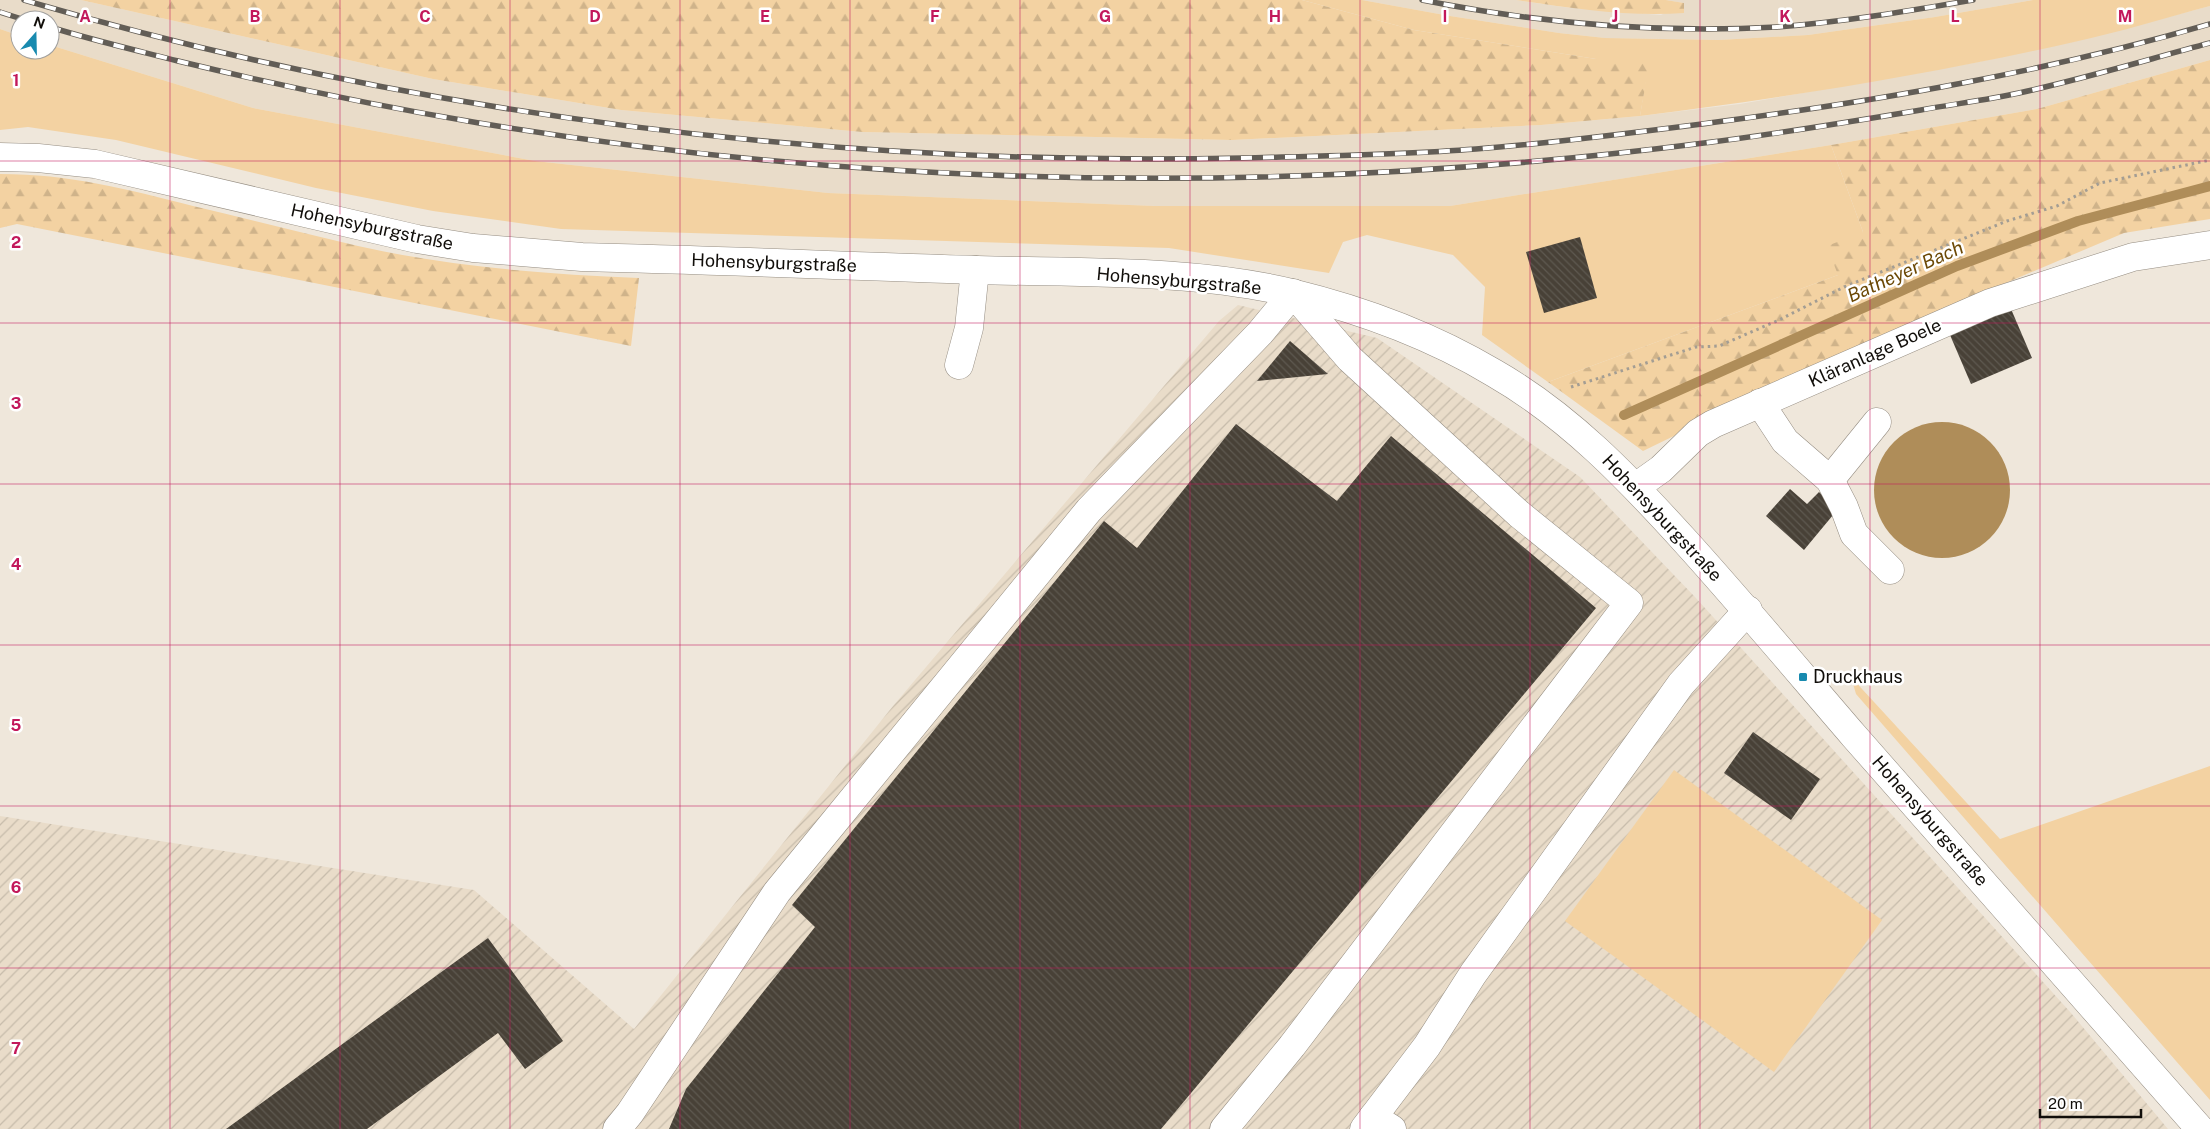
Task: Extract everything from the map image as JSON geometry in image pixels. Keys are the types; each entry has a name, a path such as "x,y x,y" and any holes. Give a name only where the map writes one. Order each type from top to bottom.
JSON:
{"street":[{"name":"Hohensyburgstraße","path":"0,157 38,158 95,164 417,239 474,248 582,257 1122,274 1236,282 1293,293 1364,314 1434,341 1497,374 1553,413 1593,445 1637,486 1748,610 1832,710 2200,1129"},
{"name":"Kläranlage Boele","path":"1637,486 1661,469 1698,433 1760,403 1990,303 2133,257 2207,248"},
{"path":"959,365 969,328 975,270"},
{"path":"617,1129 630,1114 777,892 1089,510 1260,333 1293,293 1350,359 1519,514 1629,603 1298,1038 1224,1129"},
{"path":"1760,403 1785,441 1830,480 1844,506 1854,534 1890,570"},
{"path":"1830,480 1877,422"},
{"path":"1377,1125 1473,974 1681,684 1748,610"}],"path":[{"path":"1553,413 1567,388 1696,347 1719,346 1779,320 1844,287 2007,220 2056,206 2100,183 2210,160"}],"shaded area":[{"path":"0,0 81,0 433,79 621,110 862,132 1232,140 1541,125 1740,104 1973,63 2076,41 2210,6 2210,60 2037,109 1831,145 1450,206 1155,206 828,193 535,161 253,108 60,48 60,10 10,10 10,32 0,29"},
{"path":"1362,0 1516,0 1563,7 1661,15 1684,3 1666,0 2033,0 1935,17 1808,35 1719,40 1605,38 1559,33"},
{"path":"1238,305 1377,338 1580,477 1695,597 2071,1013 2168,1129 0,1129 0,816 474,890 634,1029 893,706 1219,321"},
{"path":"1942,422 1968,427 1980,433 1990,442 1999,452 2005,464 2010,490 2005,516 1999,528 1990,538 1980,547 1968,553 1942,558 1916,553 1904,547 1894,538 1885,528 1879,516 1874,490 1879,464 1885,452 1894,442 1904,433 1916,427"}],"green space":[{"path":"81,0 1302,0 1414,30 1596,59 1650,59 1640,116 1541,125 1232,140 862,132 621,110 433,79"},
{"path":"1302,0 1362,0 1450,16 1559,33 1605,38 1719,40 1808,35 1935,17 2033,0 2210,0 2210,6 2091,38 1966,65 1804,93 1640,116 1649,59 1596,59 1414,30"},
{"path":"1516,0 1666,0 1684,3 1684,13 1621,13"},
{"path":"0,29 10,32 10,60 60,60 60,48 253,108 535,161 828,193 1155,206 1450,206 1831,145 1863,232 1838,275 1548,382 1482,335 1485,287 1453,255 1367,235 1343,242 1329,273 1169,248 561,229 433,211 316,188 116,140 28,127 0,130"},
{"path":"2210,60 2210,219 2124,233 1878,337 1643,451 1548,382 1838,275 1827,246 1863,232 1831,145 2037,109"},
{"path":"0,174 50,177 98,184 358,246 428,259 533,272 639,278 631,346 17,224 0,228"},
{"path":"1851,677 2000,839 2210,766 2210,1100 1856,694"},
{"path":"1674,770 1882,920 1774,1072 1565,921"}],"building":[{"path":"1580,237 1597,298 1544,313 1526,252"},
{"path":"2011,309 2032,358 1971,384 1950,335"},
{"path":"1290,341 1328,374 1257,381"},
{"path":"1236,424 1337,501 1391,436 1596,608 1161,1129 669,1129 686,1089 815,927 792,905 1104,521 1137,548"},
{"path":"1790,489 1807,504 1819,492 1838,509 1804,550 1766,516"},
{"path":"1753,732 1820,779 1791,820 1724,773"},
{"path":"488,938 563,1041 525,1069 498,1033 367,1129 226,1129"}],"waterway":[{"name":"Batheyer Bach","path":"1624,415 1957,266 2078,221 2210,186"}],"railway":[{"path":"24,0 173,40 323,75 474,103 627,126 781,143 935,153 1089,159 1243,158 1418,153 1505,147 1622,134 1899,95 2086,57 2210,24"},
{"path":"1422,0 1510,15 1599,25 1688,29 1733,29 1802,25 1875,16 1973,0"},
{"path":"0,12 10,15"},
{"path":"60,30 178,61 327,95 479,123 631,145 784,162 937,172 1091,178 1244,177 1398,171 1551,160 1704,143 1813,128 2043,88 2210,43"}],"place":[{"name":"Druckhaus","path":"1803,677"}]}
